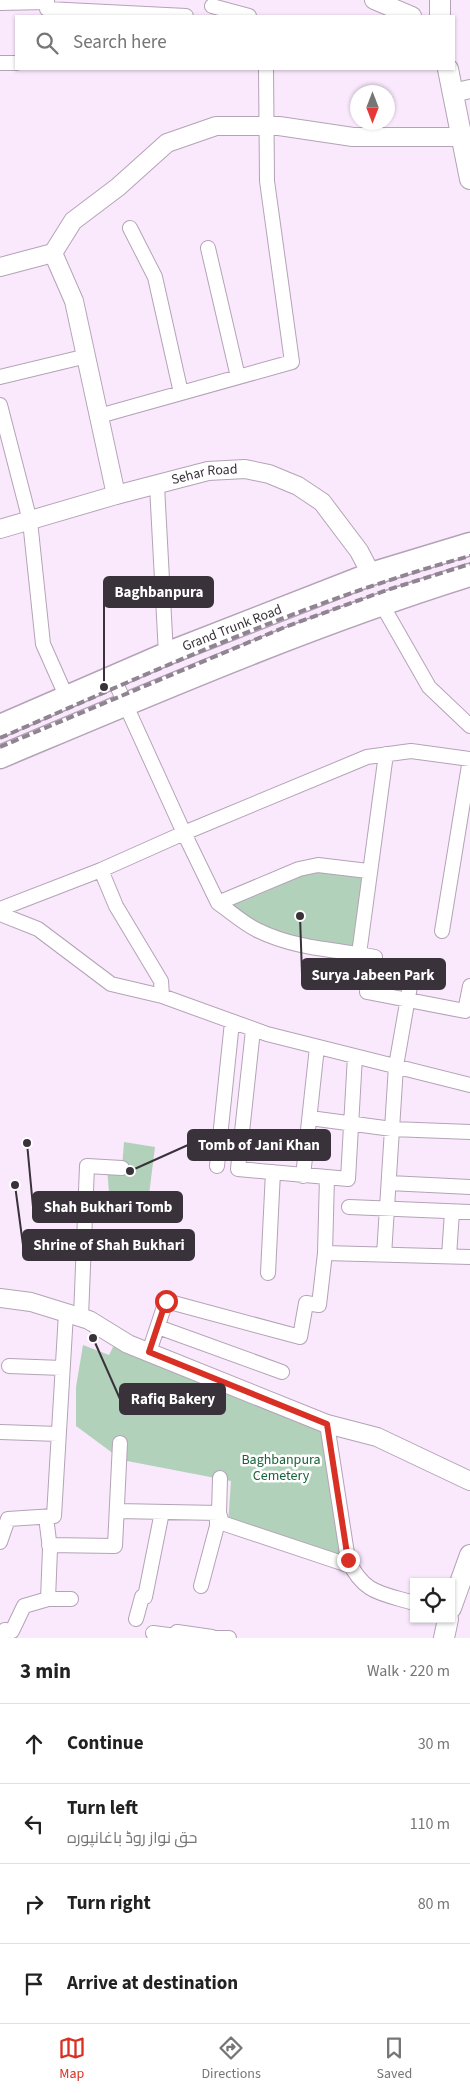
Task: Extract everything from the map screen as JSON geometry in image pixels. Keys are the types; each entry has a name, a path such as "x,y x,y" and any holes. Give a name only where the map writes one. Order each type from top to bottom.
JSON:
{"main road":[{"path":"440,0 440,15"},
{"path":"449,70 461,91 461,137 470,178"},
{"name":"Grand Trunk Road","path":"0,726 166,654 371,574 470,544"},
{"path":"0,758 125,704 381,603 470,575"},
{"path":"455,1597 470,1555"},
{"path":"444,1638 447,1623"}],"street":[{"path":"374,0 410,15"},
{"path":"0,3 47,1 47,9 166,15"},
{"path":"212,7 245,15"},
{"path":"0,63 15,63"},
{"path":"99,416 292,362 267,181 266,70"},
{"path":"0,267 53,253 73,221 118,187 167,143 216,126 266,126 353,137 461,137"},
{"path":"130,228 155,277 181,393"},
{"path":"208,248 238,377"},
{"path":"53,253 74,301 116,495"},
{"path":"0,377 87,356"},
{"path":"0,405 30,521 43,644 67,698"},
{"name":"Sehar Road","path":"0,529 116,495 157,486 208,471 245,469 269,474 298,486 322,502 359,551 371,574"},
{"path":"157,486 166,654"},
{"path":"381,603 429,687 470,726"},
{"path":"113,677 218,903 256,929 302,947 375,957 367,992 465,1011 470,986"},
{"path":"0,908 101,870 184,833 367,757 411,752 470,759 442,931"},
{"path":"358,954 368,871 386,754"},
{"path":"218,903 299,869 318,866 368,871"},
{"path":"101,870 116,906 161,981 162,996"},
{"path":"0,914 38,929 111,984 162,996 253,1030 470,1085"},
{"path":"384,1255 396,1066 407,1000 413,969 436,966"},
{"path":"216,1166 232,1022"},
{"path":"253,1030 238,1168 348,1179 355,1056"},
{"path":"303,1176 317,1047"},
{"path":"310,1118 392,1129 470,1132"},
{"path":"0,1542 8,1519 54,1516 62,1368 74,1315 87,1166 122,1168"},
{"path":"268,1273 273,1172"},
{"path":"149,1352 166,1301 300,1337 306,1303 319,1305 325,1253 327,1177"},
{"path":"389,1183 470,1187"},
{"path":"350,1207 470,1212"},
{"path":"449,1256 452,1212"},
{"path":"325,1253 470,1257"},
{"path":"0,1298 31,1302 74,1315 128,1344 327,1424 377,1437 470,1481"},
{"path":"158,1326 282,1372"},
{"path":"9,1366 62,1368"},
{"path":"327,1424 348,1560 355,1576 368,1589 410,1602"},
{"path":"0,1432 59,1434"},
{"path":"50,1546 116,1546 120,1443"},
{"path":"201,1586 217,1526 220,1478"},
{"path":"117,1511 218,1513"},
{"path":"136,1619 142,1596 145,1597 162,1512"},
{"path":"218,1513 222,1523 351,1566"},
{"path":"46,1516 50,1546 48,1600"},
{"path":"0,1638 5,1630 12,1631 24,1606 48,1600 71,1599"},
{"path":"153,1633 176,1636 176,1632 212,1638 229,1638"}],"green space":[{"path":"299,869 368,871 359,954 302,947 218,903"},
{"path":"124,1142 155,1147 149,1195 109,1193 107,1167 122,1167"},
{"name":"Baghbanpura Cemetery","path":"83,1345 109,1355 114,1345 329,1432 348,1560 228,1524 231,1481 122,1460 76,1426 76,1387"}],"railway":[{"path":"0,738 232,638 291,615 410,574 470,556"},
{"path":"0,747 285,627 387,590 470,564"}],"place":[{"name":"Baghbanpura","path":"104,687"},
{"name":"Surya Jabeen Park","path":"300,916"},
{"name":"Shah Bukhari Tomb","path":"27,1143"},
{"name":"Tomb of Jani Khan","path":"130,1171"},
{"name":"Shrine of Shah Bukhari","path":"15,1185"},
{"name":"Rafiq Bakery","path":"93,1338"}],"route":[{"path":"166,1301 149,1352 327,1424 348,1560"}]}
